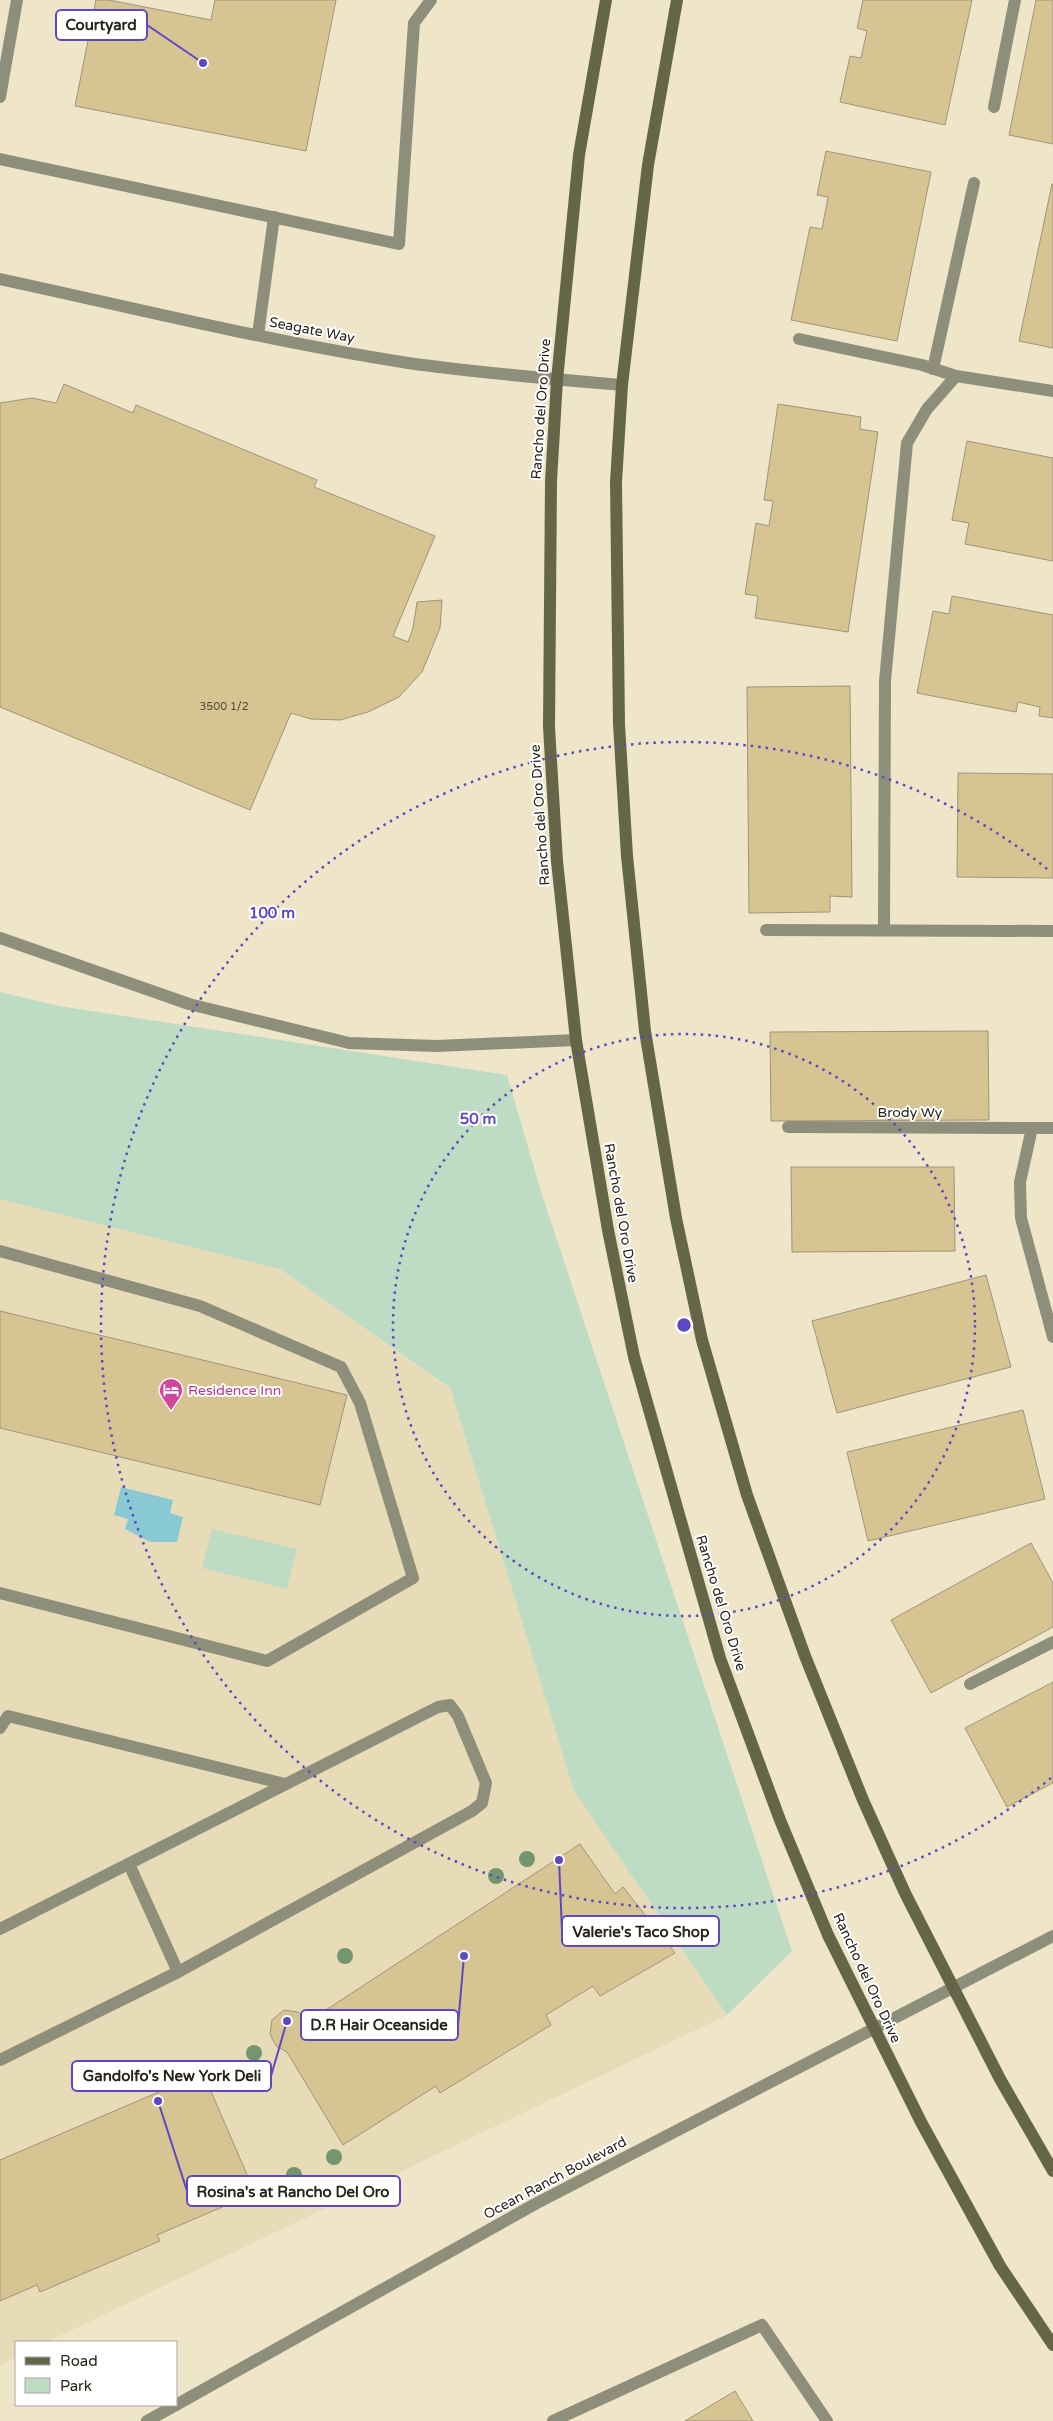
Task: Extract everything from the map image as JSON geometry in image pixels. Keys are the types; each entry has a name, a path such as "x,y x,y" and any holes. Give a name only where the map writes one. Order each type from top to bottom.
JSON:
{"main road":[{"name":"Rancho del Oro Drive","path":"606,0 579,155 557,380 551,481 549,726 557,861 576,1040 608,1230 634,1357 720,1658 780,1820 828,1935 921,2122 1000,2266 1053,2345"},
{"path":"677,0 648,165 622,385 616,482 619,724 627,856 646,1031 678,1227 702,1340 747,1496 804,1656 863,1800 906,1893 1000,2079 1053,2171"}],"street":[{"path":"0,97 17,0"},
{"path":"0,159 399,244 414,22 431,0"},
{"path":"994,107 1015,0"},
{"path":"933,369 974,183"},
{"path":"258,335 274,217"},
{"name":"Seagate Way","path":"0,279 258,335 406,362 557,380 622,385"},
{"path":"798,339 933,369 956,376 1053,392"},
{"path":"884,930 885,681 907,443 927,409 956,376"},
{"path":"766,930 1053,931"},
{"path":"0,938 189,1004 349,1043 437,1046 576,1040"},
{"name":"Brody Wy","path":"788,1127 1053,1128"},
{"path":"1032,1128 1020,1182 1021,1218 1053,1338"},
{"path":"0,1251 200,1306 341,1367 360,1404 412,1578 267,1661 0,1593"},
{"path":"970,1684 1053,1642"},
{"path":"0,1929 438,1707 450,1705 458,1716 486,1783 482,1803 472,1811 178,1972 0,2060"},
{"path":"0,1728 8,1716 285,1784"},
{"path":"129,1864 178,1972"},
{"name":"Ocean Ranch Boulevard","path":"178,2404 536,2203 1053,1936"},
{"path":"553,2421 762,2324 827,2421"},
{"name":"Ocean Ranch Boulevard","path":"147,2421 174,2406"}],"shaded area":[{"path":"0,1199 280,1269 450,1389 574,1791 727,2015 49,2341 15,2341 15,2358 0,2365"}],"green space":[{"path":"0,992 59,1006 507,1075 542,1195 792,1951 727,2015 574,1791 450,1388 280,1269 0,1199"},
{"path":"212,1529 297,1549 287,1589 202,1568"}],"water":[{"path":"121,1487 173,1500 170,1513 183,1517 177,1542 150,1542 125,1529 128,1519 114,1515"}],"building":[{"path":"96,0 109,0 211,20 215,0 336,0 306,151 75,106"},
{"path":"863,0 972,0 945,125 840,102 850,56 861,58 867,31 857,28"},
{"path":"1036,0 1053,0 1053,144 1009,135"},
{"path":"826,151 931,172 897,341 791,320 810,227 822,229 828,197 817,195"},
{"path":"1053,184 1053,348 1019,341"},
{"path":"64,384 133,413 136,405 317,480 314,487 435,536 393,636 408,642 413,628 417,602 442,600 440,628 422,672 399,697 368,712 340,720 311,719 291,713 250,810 0,707 0,403 32,398 56,403"},
{"path":"778,404 861,417 860,429 878,432 848,632 755,618 758,596 745,594 756,523 769,526 773,501 764,500"},
{"path":"967,441 1053,458 1053,561 965,544 969,523 952,520"},
{"path":"952,596 1053,615 1053,718 1039,716 1040,707 1018,702 1016,712 917,693 933,611 949,614"},
{"path":"850,686 852,897 830,896 830,912 749,913 747,687"},
{"path":"958,773 1053,774 1053,878 957,877"},
{"path":"988,1031 989,1120 771,1121 770,1032"},
{"path":"791,1167 954,1167 955,1251 792,1252"},
{"path":"986,1275 1011,1367 837,1413 812,1321"},
{"name":"Residence Inn","path":"0,1311 347,1395 320,1505 0,1428"},
{"path":"1023,1410 1045,1499 868,1541 847,1452"},
{"path":"1031,1543 1053,1583 1053,1627 931,1693 891,1620"},
{"path":"1053,1682 1053,1783 1007,1807 965,1728"},
{"path":"580,1844 615,1894 623,1887 675,1953 600,1996 593,1986 546,2015 551,2025 440,2093 436,2086 343,2145 287,2052 276,2046 270,2034 272,2020 284,2010 298,2012 309,2021"},
{"path":"203,2073 255,2193 157,2235 160,2241 40,2292 37,2285 0,2301 0,2160"},
{"path":"735,2391 753,2421 685,2421"}],"place":[{"name":"Courtyard","path":"203,63"},
{"name":"Residence Inn","path":"171,1411"},
{"name":"Valerie's Taco Shop","path":"559,1860"},
{"name":"D.R Hair Oceanside","path":"464,1956"},
{"name":"Gandolfo's New York Deli","path":"287,2021"},
{"name":"Rosina's at Rancho Del Oro","path":"158,2101"}]}
